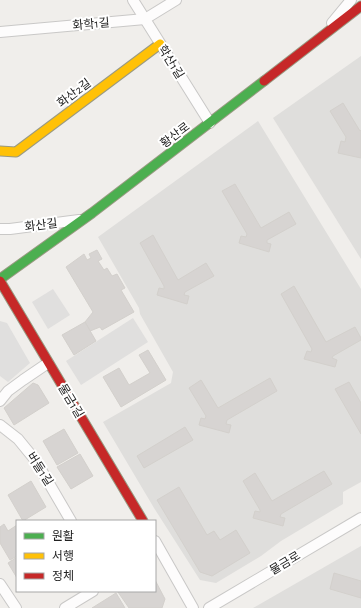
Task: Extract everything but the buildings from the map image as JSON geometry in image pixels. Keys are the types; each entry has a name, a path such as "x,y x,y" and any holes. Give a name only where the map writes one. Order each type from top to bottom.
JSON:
{"street":[{"name":"학산1길","path":"133,0 210,123"},
{"name":"화학1길","path":"0,32 145,19 176,0"},
{"path":"320,38 351,0"},
{"name":"황산로","path":"0,280 210,123 361,6"},
{"name":"화산2길","path":"0,151 16,152 160,44"},
{"name":"화산길","path":"0,228 10,229 82,220"},
{"name":"물금1길","path":"0,280 142,520"},
{"path":"0,401 8,391 48,363"},
{"name":"버들1길","path":"0,425 18,439 36,461 70,520"},
{"name":"물금로","path":"209,608 361,518"},
{"path":"158,553 192,608"},
{"path":"0,584 16,608"},
{"path":"65,608 91,592"}],"shaded area":[{"path":"361,56 361,259 273,118"},
{"path":"258,121 361,289 361,482 343,492 343,504 281,541 261,556 216,583 200,580 154,508 103,422 171,383 173,372 140,314 139,308 98,237"},
{"path":"53,289 70,315 48,329 32,302"},
{"path":"133,318 148,342 81,385 66,361"},
{"path":"0,321 7,323 30,363 8,382 0,376"},
{"path":"361,546 361,608 253,608"}],"traffic: fast":[{"path":"0,279 92,213 264,81"}],"traffic: slow":[{"path":"0,151 16,152 160,44"}],"traffic: jam":[{"path":"264,81 361,6"},
{"path":"0,281 142,520"}]}
